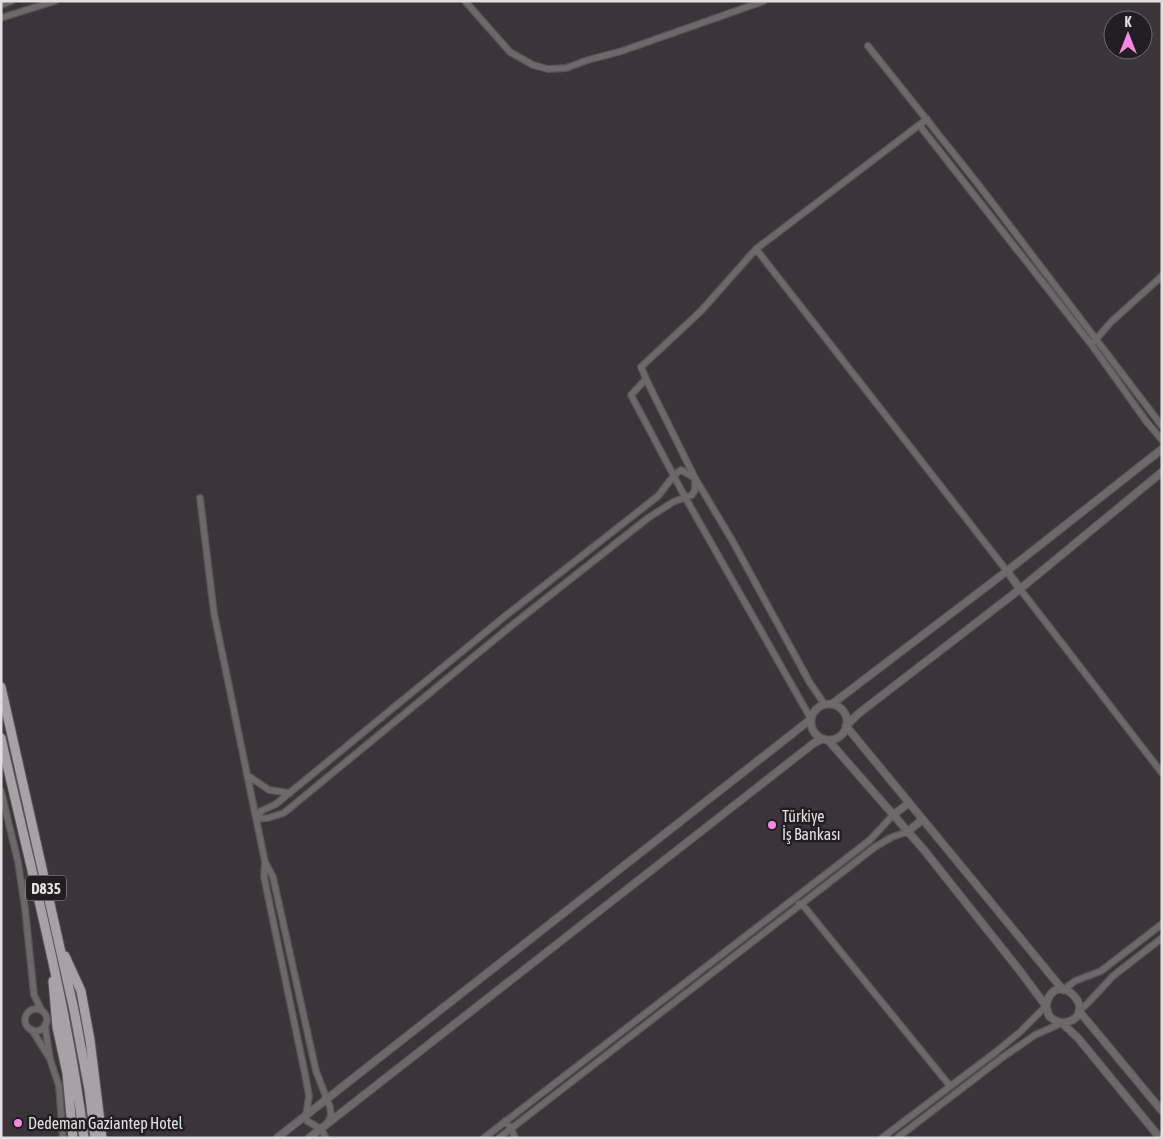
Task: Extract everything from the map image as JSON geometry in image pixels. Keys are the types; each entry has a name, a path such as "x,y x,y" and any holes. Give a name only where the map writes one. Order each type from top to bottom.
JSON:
{"highway":[{"name":"D835","path":"1,687 74,1010 89,1090 95,1138"},
{"name":"D835","path":"1,738 52,961 79,1091 84,1138"},
{"path":"59,944 81,991 90,1040 102,1138"},
{"path":"52,961 53,1000 67,1073 73,1138"}],"street":[{"path":"1,4 11,1"},
{"path":"1,18 54,1"},
{"path":"465,1 510,52 533,66 548,69 566,68 622,51 764,1"},
{"path":"868,46 978,184 1093,342 1146,421 1162,440"},
{"path":"927,119 756,249 701,311 641,367 695,478 732,540 810,683 828,704 838,706 844,712 846,726 1063,990 1071,992 1075,996 1079,1005 1078,1011 1162,1110"},
{"path":"920,126 1162,426"},
{"path":"756,249 1162,773"},
{"path":"1093,342 1111,322 1162,276"},
{"path":"646,379 631,395 685,498 811,720 814,733 825,739 893,815 1020,971 1046,1006 1049,1016 1062,1023 1078,1038 1160,1138"},
{"path":"277,1138 811,720 818,708 828,704 1006,571 1162,449"},
{"path":"256,819 261,810 276,804 290,793 504,617 658,496 668,485 673,475 681,470 695,478"},
{"path":"309,1138 814,743 840,736 846,726 858,714 1020,589 1162,472"},
{"path":"256,819 268,818 284,813 648,518 673,502 692,495 695,490 695,478"},
{"path":"200,498 214,613 265,862 264,877 309,1096 306,1116 307,1121 321,1129 326,1138"},
{"path":"247,775 269,790 290,793"},
{"path":"1,791 18,862 34,995 47,1019 50,1059 58,1086 63,1138"},
{"path":"484,1138 870,840 893,815 909,804"},
{"path":"499,1138 875,847 892,837 907,832 922,820"},
{"path":"265,862 273,877 316,1071 330,1107 331,1115 327,1124"},
{"path":"790,902 802,904 950,1086"},
{"path":"882,1138 1020,1032 1046,1006 1047,1000 1052,994 1063,990 1075,981 1101,971 1162,924"},
{"path":"897,1138 1034,1035 1071,1021 1078,1011 1113,976 1162,938"},
{"path":"729,948 735,956"},
{"path":"34,995 25,1021 50,1059"},
{"path":"28,1012 34,1009 42,1011"},
{"path":"292,1011 302,1009"},
{"path":"646,1013 651,1021"},
{"path":"32,1030 41,1029 46,1025"},
{"path":"505,1121 511,1128 515,1138"}],"place":[{"name":"Türkiye İş Bankası","path":"772,825"},
{"name":"Dedeman Gaziantep Hotel","path":"18,1123"}]}
